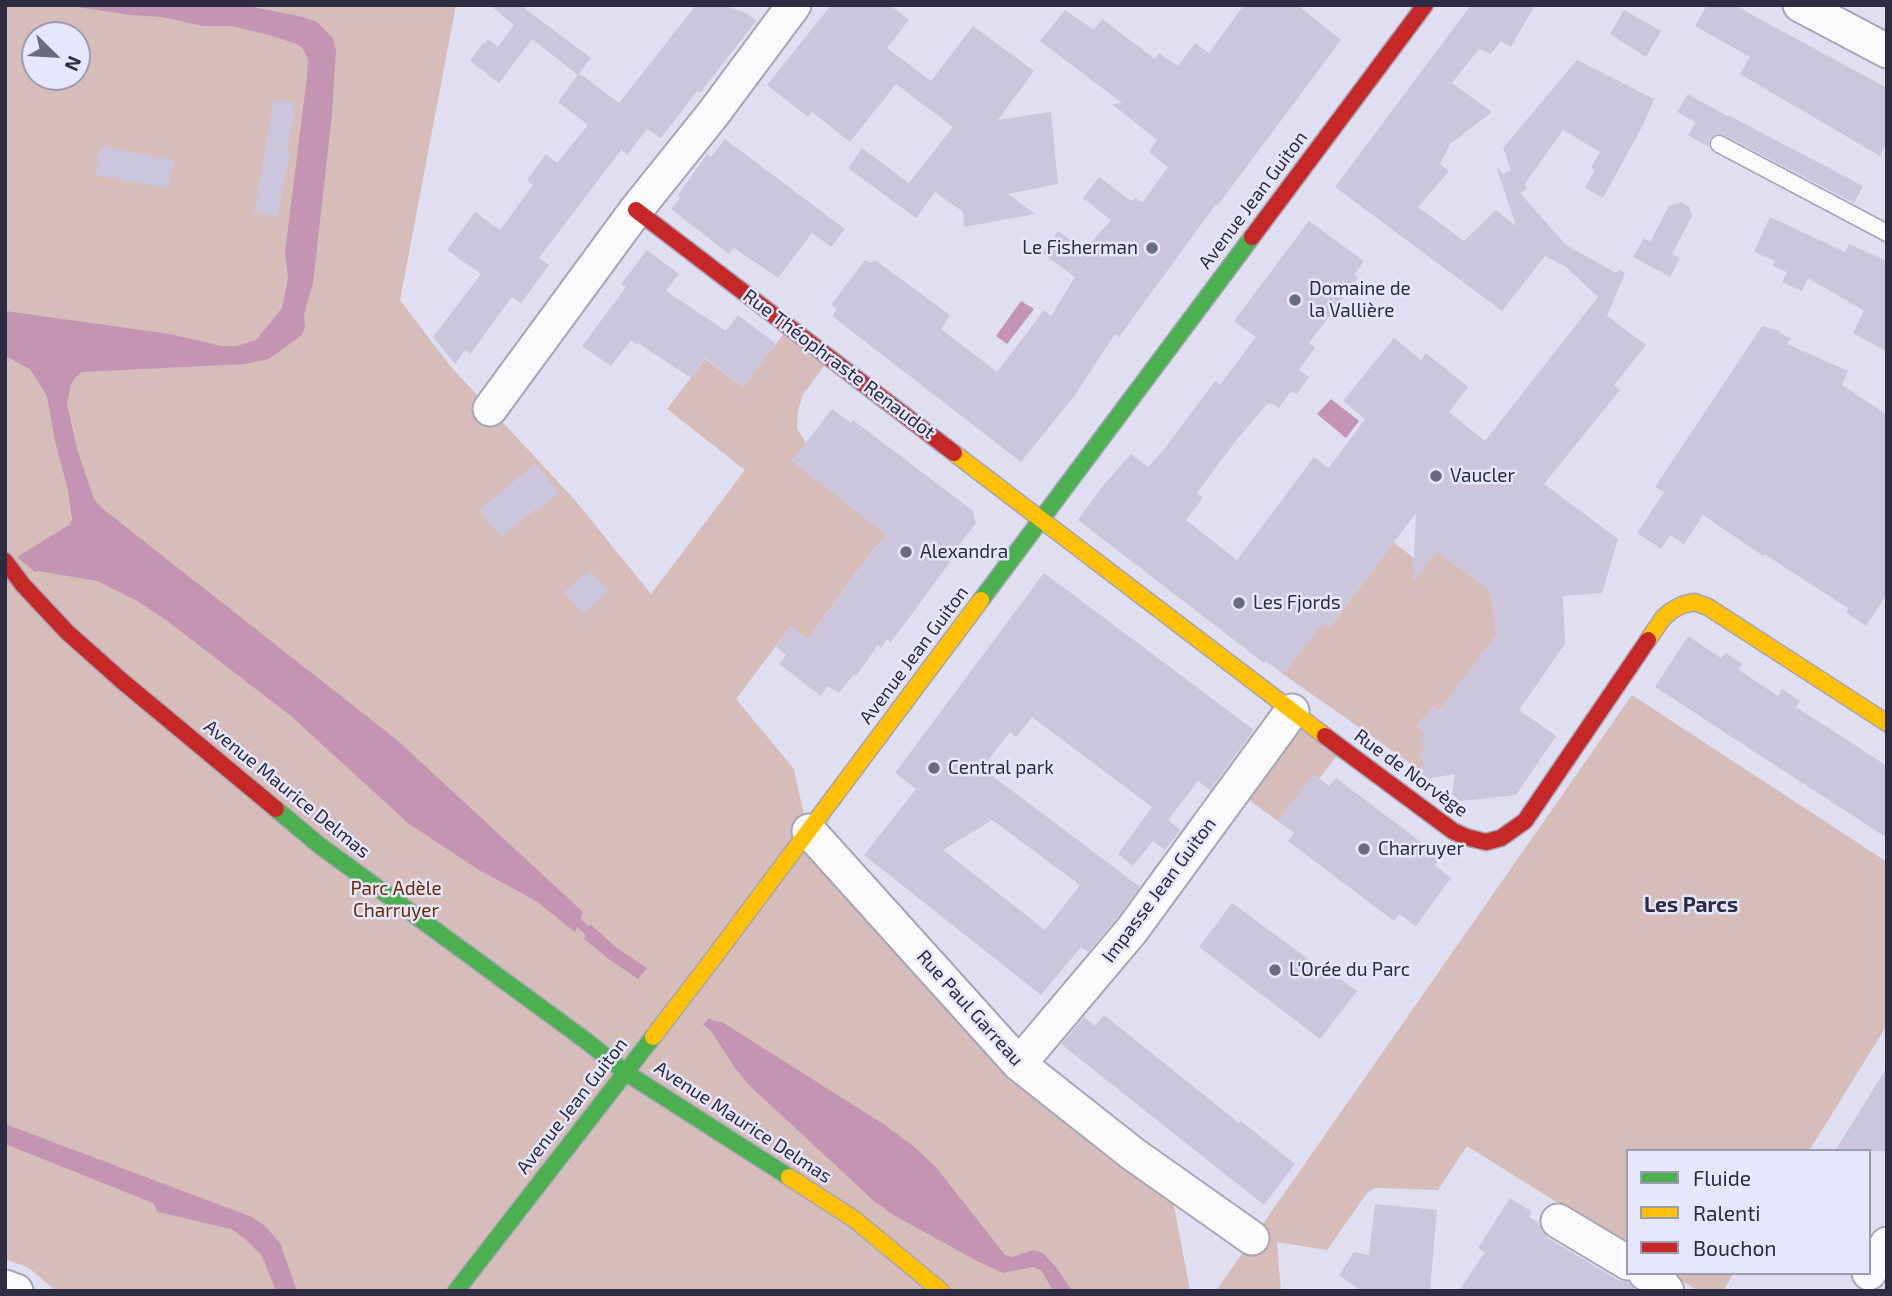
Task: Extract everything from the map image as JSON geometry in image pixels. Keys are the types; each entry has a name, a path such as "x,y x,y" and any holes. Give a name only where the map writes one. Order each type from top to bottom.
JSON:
{"street":[{"path":"490,409 636,210 713,114 794,5"},
{"name":"Avenue Jean Guiton","path":"456,1291 712,960 1425,5"},
{"path":"1800,5 1887,51"},
{"name":"Rue Théophraste Renaudot","path":"636,210 1041,519"},
{"name":"Rue de Norvège","path":"1041,519 1452,831 1486,842 1501,838 1525,821 1663,618 1682,605 1694,602 1708,607 1887,723"},
{"name":"Avenue Maurice Delmas","path":"5,561 23,585 67,632 319,845 625,1072 854,1219 941,1291"},
{"name":"Impasse Jean Guiton","path":"1019,1064 1132,930 1292,711"},
{"name":"Rue Paul Garreau","path":"809,831 1019,1064 1133,1154 1252,1238"},
{"path":"1558,1221 1626,1262"},
{"path":"1871,1270 1887,1244"},
{"path":"1648,1275 1660,1282 1667,1291"},
{"path":"1859,1291 1868,1275"},
{"path":"5,1287 16,1291"}],"lane":[{"path":"1719,144 1887,233"}],"green space":[{"name":"Parc Adèle Charruyer","path":"5,5 456,5 400,300 451,367 574,499 651,594 745,470 667,409 705,359 743,387 789,327 830,358 802,396 797,429 806,443 792,461 871,522 877,514 889,540 876,546 815,629 810,641 791,626 736,699 794,769 811,847 1171,1190 1190,1291 56,1291 29,1268 5,1259"},
{"path":"1388,538 1414,558 1413,563 1418,566 1425,566 1437,551 1491,591 1496,635 1443,706 1438,711 1433,707 1417,726 1425,733 1425,747 1419,756 1425,762 1420,770 1283,674 1324,621 1330,627 1387,551"},
{"path":"1632,695 1887,862 1887,1025 1810,1149 1626,1149 1626,1246 1467,1146 1438,1190 1375,1188 1367,1193 1327,1250 1277,1242 1281,1291 1216,1291"},
{"path":"1292,711 1342,749 1319,779 1313,775 1278,821 1235,790"},
{"path":"1673,1275 1733,1275 1723,1291 1698,1291"}],"shaded area":[{"path":"64,5 243,5 317,22 333,38 336,50 332,114 313,283 304,314 305,327 302,335 269,359 245,364 82,372 71,384 67,404 77,449 94,499 103,509 397,740 583,912 575,932 536,901 479,870 409,824 291,716 166,620 139,602 97,581 35,572 17,557 69,525 72,519 47,396 30,369 5,356 5,311 170,334 221,346 237,346 256,340 282,308 288,278 285,252 307,77 308,60 303,49 297,44 265,34 231,26 203,26 162,17"},
{"path":"1021,301 1034,309 1007,344 996,336"},
{"path":"1331,399 1359,421 1346,438 1317,414"},
{"path":"590,924 617,948 647,968 638,979 584,939"},
{"path":"709,1018 722,1022 885,1125 913,1146 935,1166 1005,1255 1012,1257 1033,1250 1043,1253 1072,1291 1053,1291 1042,1271 1033,1267 1003,1273 895,1216 874,1201 751,1087 711,1031 703,1025"},
{"path":"5,1124 252,1217 265,1226 280,1243 297,1291 276,1291 262,1256 231,1229 158,1212 153,1203 5,1144"}],"building":[{"path":"490,5 520,5 591,58 578,75 532,39 499,83 470,61 488,39 498,47 514,25"},
{"path":"696,5 723,5 746,13 756,21 661,138 647,129 627,155 621,150 539,258 549,265 521,303 512,297 470,354 465,350 455,364 433,337 481,274 447,250 475,212 500,230 533,185 527,180 546,154 557,163 588,125 558,102 579,73 619,103"},
{"path":"831,5 888,5 895,9 909,20 887,48 931,81 973,26 1034,71 998,120 1051,112 1058,184 1008,194 1035,214 964,227 963,212 935,192 916,218 848,168 862,148 909,183 953,127 896,84 850,142 812,112 808,117 767,85"},
{"path":"1244,5 1297,5 1341,40 1119,337 1115,334 1075,395 1021,462 832,316 837,309 831,305 865,260 870,263 875,260 950,315 941,329 997,372 1044,310 1051,316 1075,277 1042,253 1058,231 1084,250 1111,220 1083,198 1099,177 1131,201 1136,198 1142,203 1168,167 1149,152 1157,140 1112,104 1122,103 1040,41 1065,10 1094,30 1102,19 1155,59 1159,53 1178,66 1195,43 1209,53"},
{"path":"1471,5 1535,5 1511,47 1501,41 1491,54 1479,49 1452,83 1492,112 1450,144 1440,164 1449,171 1418,207 1464,241 1496,210 1516,226 1496,166 1503,174 1511,170 1503,148 1577,60 1654,99 1643,125 1603,198 1585,188 1595,170 1591,167 1600,152 1563,130 1525,184 1527,189 1520,193 1566,245 1616,273 1619,270 1625,273 1607,316 1646,345 1614,385 1620,390 1544,484 1618,539 1602,593 1563,596 1565,644 1519,710 1556,736 1516,795 1461,801 1452,795 1455,774 1420,780 1416,776 1425,762 1419,756 1425,747 1419,742 1425,733 1417,727 1433,706 1439,711 1496,635 1491,591 1437,551 1413,582 1416,513 1329,628 1324,621 1283,674 1266,661 1264,663 1078,520 1131,454 1148,467 1215,381 1220,385 1256,337 1234,321 1309,221 1364,261 1354,275 1358,278 1309,343 1315,348 1299,370 1309,377 1297,394 1291,391 1279,408 1268,403 1197,493 1203,498 1186,520 1237,560 1314,457 1329,468 1365,419 1343,401 1394,338 1421,360 1426,353 1468,387 1449,412 1485,441 1598,297 1566,267 1545,256 1502,311 1335,187"},
{"path":"1707,5 1734,5 1887,88 1887,142 1880,156 1740,74 1750,57 1695,26"},
{"path":"1624,10 1661,31 1646,57 1610,34"},
{"path":"1688,94 1863,186 1854,203 1724,135 1713,136 1709,140 1709,147 1688,135 1696,122 1677,112"},
{"path":"274,99 296,103 278,216 254,212"},
{"path":"725,139 845,229 831,247 812,233 778,278 734,248 729,254 671,209 707,154 711,157"},
{"path":"100,146 174,160 168,188 95,175"},
{"path":"1681,202 1689,206 1692,216 1672,254 1680,258 1670,277 1633,257 1644,238 1650,242 1669,206"},
{"path":"1770,217 1845,252 1849,244 1887,261 1887,352 1853,333 1864,311 1808,278 1802,291 1782,282 1787,272 1773,266 1775,261 1754,252"},
{"path":"647,250 679,274 666,291 726,331 738,315 776,344 743,387 705,358 691,378 631,340 611,366 582,346 626,287 621,284"},
{"path":"1762,326 1780,331 1779,333 1791,338 1787,344 1848,371 1842,385 1887,415 1887,594 1866,626 1846,612 1848,608 1764,554 1763,556 1703,515 1684,544 1670,535 1661,549 1637,533 1664,492 1655,487"},
{"name":"Alexandra","path":"832,409 851,423 853,420 973,511 976,523 891,642 887,639 881,648 878,645 856,676 854,674 839,693 828,686 821,696 779,664 786,655 776,647 791,626 808,639 885,534 792,461"},
{"path":"535,464 559,493 501,537 479,510"},
{"path":"590,570 608,592 583,614 564,592"},
{"path":"1044,573 1254,730 1210,790 1198,781 1168,820 1180,830 1165,850 1153,841 1133,866 1118,854 1152,807 1032,717 1016,737 1010,732 982,768 1140,887 1088,952 1081,947 1041,995 864,855 916,789 895,773","holes":["992,820 1080,885 1045,930 943,850"]},
{"path":"1688,636 1721,658 1726,653 1742,664 1739,670 1778,696 1782,689 1800,701 1796,707 1887,766 1887,838 1655,687"},
{"name":"Charruyer","path":"1313,774 1329,786 1336,778 1441,857 1435,865 1451,878 1416,926 1399,914 1394,921 1288,841 1294,833 1278,821"},
{"name":"L'Orée du Parc","path":"1232,903 1337,980 1339,978 1357,991 1320,1039 1199,947"},
{"path":"1104,1015 1239,1123 1241,1121 1295,1164 1264,1205 1061,1044 1084,1017 1095,1026"},
{"path":"1887,1067 1887,1151 1836,1149"},
{"path":"1510,1198 1532,1212 1529,1217 1539,1223 1548,1238 1618,1280 1628,1282 1637,1291 1459,1291 1485,1252 1478,1248"},
{"path":"1375,1204 1437,1210 1430,1291 1361,1291 1339,1275 1354,1252 1369,1255"}],"waterway":[{"path":"579,923 595,938"}],"traffic: fast":[{"path":"981,600 1252,237"},
{"path":"276,809 319,845 625,1072 789,1177"},
{"path":"456,1291 653,1037"}],"traffic: slow":[{"path":"954,453 1325,736"},
{"path":"653,1037 981,600"},
{"path":"1648,640 1671,611 1694,602 1708,607 1887,723"},
{"path":"789,1177 854,1219 941,1291"}],"traffic: jam":[{"path":"1252,237 1425,5"},
{"path":"636,210 954,453"},
{"path":"5,561 23,585 67,632 276,809"},
{"path":"1325,736 1453,831 1486,842 1501,838 1525,821 1648,640"}],"place":[{"name":"Le Fisherman","path":"1152,248"},
{"name":"Domaine de la Vallière","path":"1295,300"},
{"name":"Vaucler","path":"1436,476"},
{"name":"Alexandra","path":"906,552"},
{"name":"Les Fjords","path":"1239,603"},
{"name":"Central park","path":"934,768"},
{"name":"Charruyer","path":"1364,849"},
{"name":"L'Orée du Parc","path":"1275,970"}],"district":[{"name":"Les Parcs","path":"1691,905"}]}
